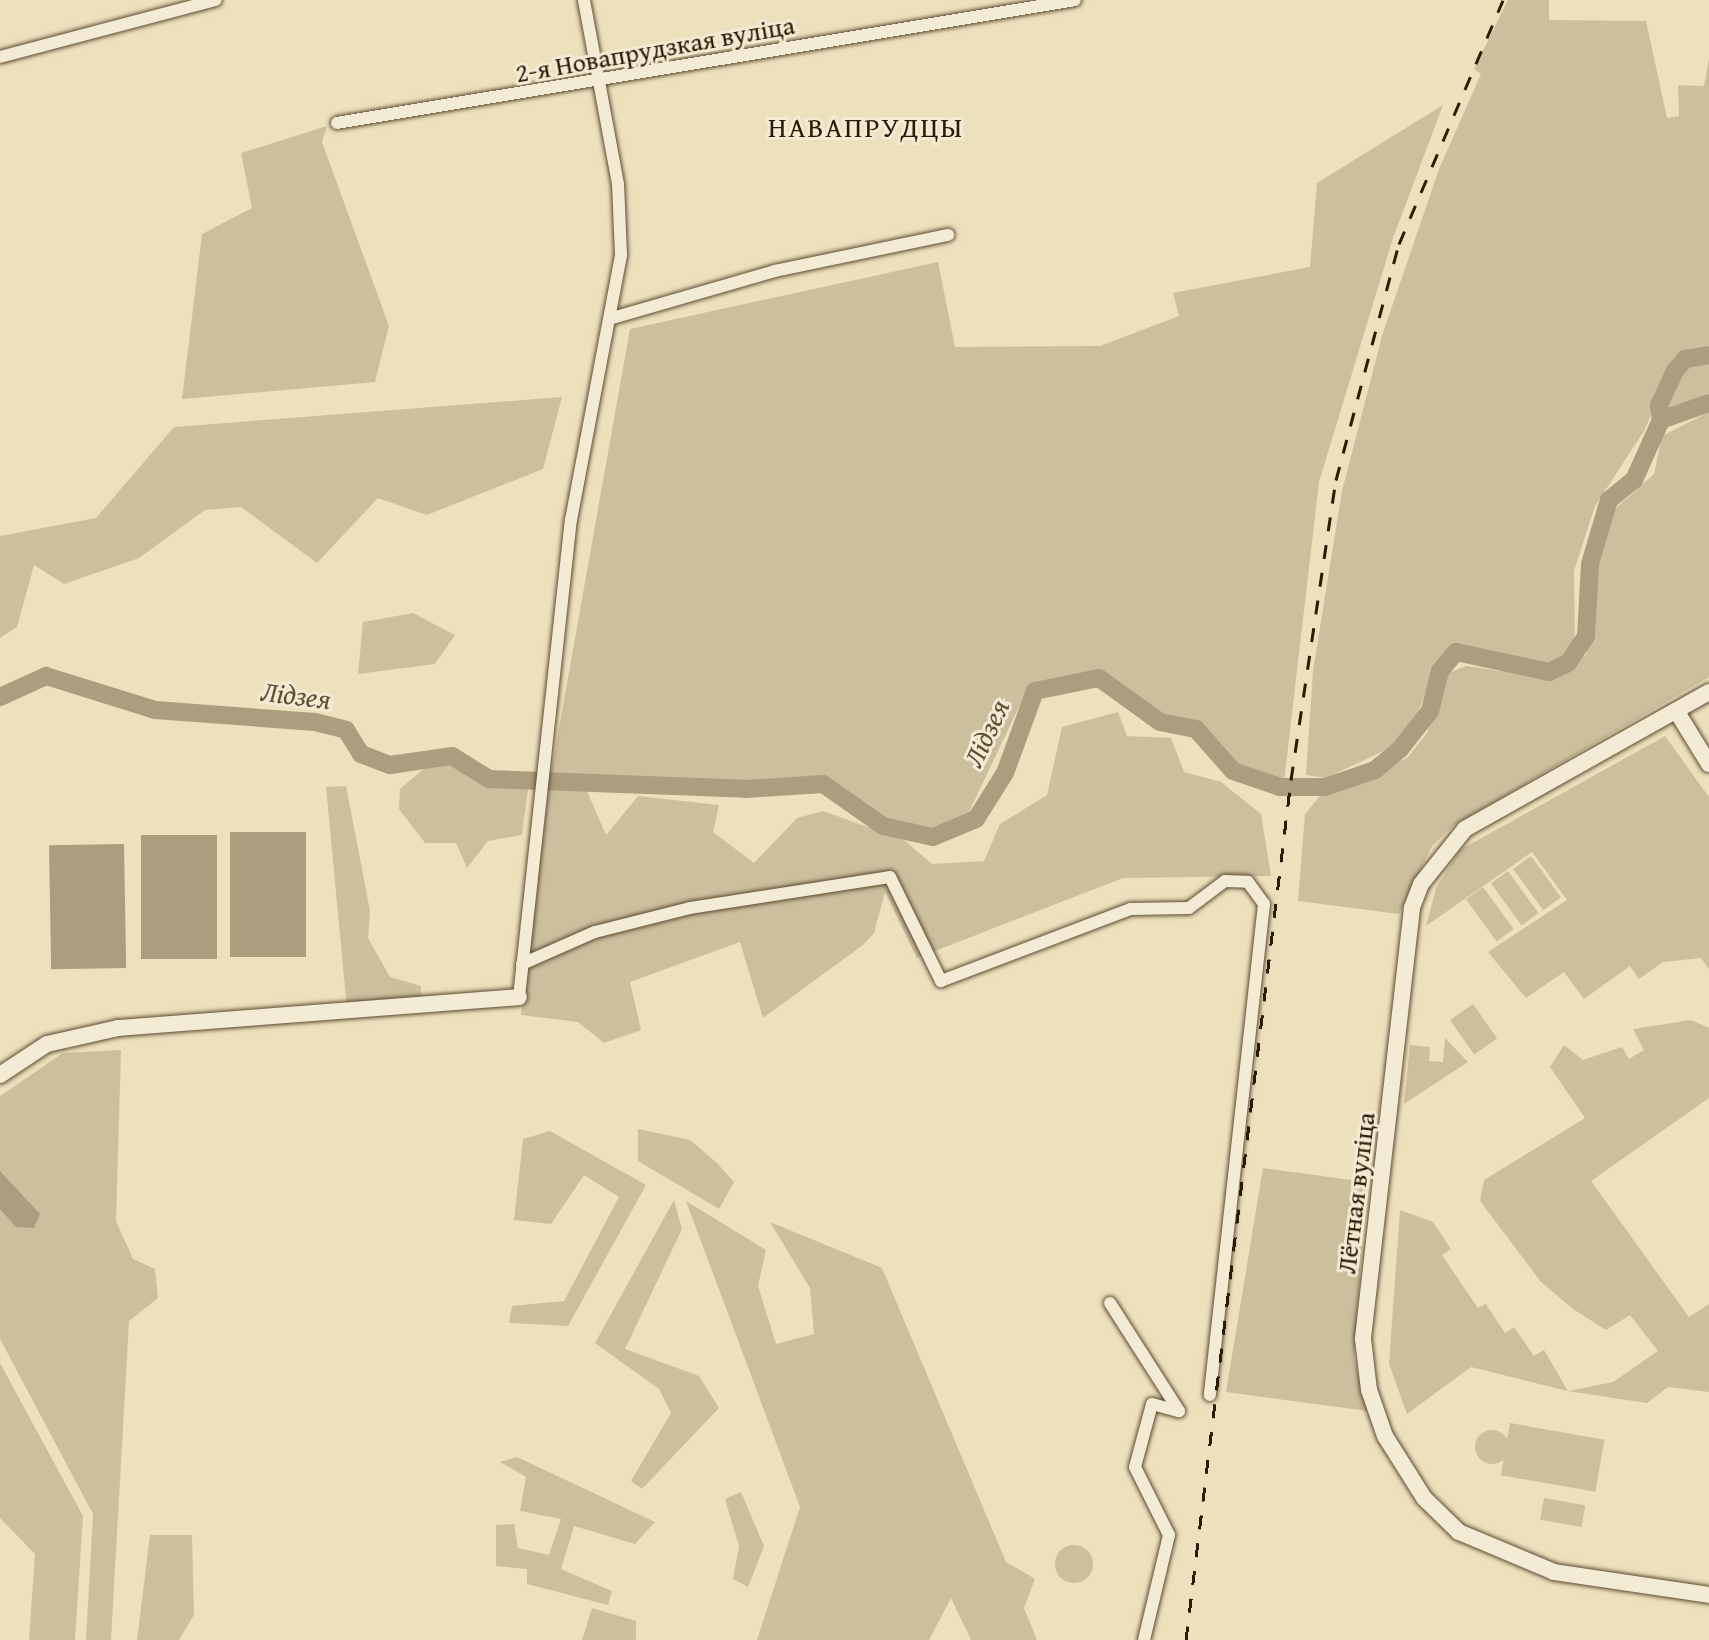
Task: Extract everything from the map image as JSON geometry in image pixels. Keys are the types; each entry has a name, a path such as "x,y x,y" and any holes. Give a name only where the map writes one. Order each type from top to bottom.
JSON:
{"street":[{"path":"0,57 216,0"},
{"path":"0,1075 47,1044 118,1028 519,997 541,768 571,520 612,318 621,255 618,184 584,0"},
{"name":"2-я Новапрудзкая вуліца","path":"337,123 598,83 1075,0"},
{"path":"612,318 775,271 948,235"},
{"name":"Лётная вуліца","path":"1709,692 1465,829 1421,884 1412,908 1364,1368 1406,1474 1459,1532 1554,1572 1709,1595"},
{"path":"1677,712 1709,764"},
{"path":"522,964 595,932 690,908 890,877 941,981 1131,909 1189,908 1225,881 1257,888 1264,904 1210,1395"},
{"path":"1110,1303 1179,1411 1152,1404 1135,1467 1169,1535 1144,1640"}],"shaded area":[{"path":"1508,0 1549,0 1549,20 1646,21 1667,118 1679,116 1678,85 1704,86 1709,59 1709,347 1677,357 1644,431 1595,506 1574,571 1575,648 1559,662 1526,665 1459,648 1435,666 1414,725 1396,745 1326,778 1306,775 1313,671 1342,491 1382,336 1439,169 1481,74 1474,69"},
{"path":"1443,105 1393,238 1319,482 1284,782 1234,768 1193,728 1139,708 1101,676 1029,686 967,816 923,835 849,805 825,781 583,782 606,835 638,796 719,805 713,832 754,863 797,818 823,811 904,840 932,864 984,861 1000,824 1047,795 1062,727 1118,712 1127,736 1171,738 1184,772 1221,782 1261,814 1271,876 1123,878 917,958 885,892 874,933 863,945 763,1018 740,942 630,982 641,1030 604,1043 578,1022 521,1015 550,779 630,329 938,262 955,347 1100,346 1179,316 1173,293 1310,267 1317,183"},
{"path":"327,126 322,142 389,326 375,382 182,399 202,234 252,208 241,153"},
{"path":"1709,360 1709,399 1663,416 1678,372 1687,361"},
{"path":"562,397 543,469 427,515 378,498 317,563 241,507 205,510 139,558 64,584 34,565 17,627 0,638 0,536 96,518 174,427"},
{"path":"1709,412 1709,677 1454,825 1432,846 1399,914 1298,901 1305,814 1320,796 1407,758 1427,733 1448,673 1466,666 1549,678 1586,655 1596,575 1616,508 1654,474 1662,436"},
{"path":"413,613 455,635 435,664 358,674 363,622"},
{"path":"1665,736 1709,797 1709,969 1701,958 1663,962 1639,979 1630,966 1584,999 1564,972 1526,998 1488,952 1567,900 1532,852 1426,926 1436,888 1460,850"},
{"path":"440,755 489,779 529,781 522,835 488,841 467,868 456,843 425,843 399,809 400,789"},
{"path":"346,786 370,911 368,938 390,977 421,986 421,1006 347,1009 326,787"},
{"path":"230,832 306,832 306,957 230,957"},
{"path":"141,835 217,835 217,959 141,959"},
{"path":"124,844 126,968 51,969 49,845"},
{"path":"1531,856 1561,897 1543,910 1513,869"},
{"path":"1508,871 1539,913 1522,925 1491,883"},
{"path":"1483,887 1514,929 1497,941 1466,899"},
{"path":"1473,1004 1497,1038 1474,1054 1450,1020"},
{"path":"1691,1020 1709,1028 1709,1098 1591,1181 1689,1317 1709,1304 1709,1392 1668,1387 1647,1403 1567,1391 1471,1367 1407,1414 1389,1364 1400,1210 1433,1222 1451,1249 1442,1255 1478,1308 1486,1304 1505,1333 1514,1327 1534,1356 1544,1350 1568,1391 1613,1382 1658,1351 1630,1315 1606,1330 1573,1309 1541,1282 1480,1201 1484,1180 1585,1118 1550,1067 1564,1045 1583,1060 1622,1047 1629,1059 1644,1050 1633,1029"},
{"path":"1445,1038 1468,1062 1404,1104 1410,1045 1430,1047 1429,1061 1443,1062"},
{"path":"121,1050 116,1221 133,1259 155,1269 158,1298 129,1321 111,1640 86,1640 93,1514 0,1339 0,1096 63,1053"},
{"path":"638,1129 690,1140 717,1163 734,1182 719,1209 638,1161"},
{"path":"550,1131 646,1185 568,1326 509,1323 512,1306 564,1301 619,1197 584,1175 551,1224 514,1220 523,1139"},
{"path":"1263,1168 1366,1182 1354,1359 1368,1411 1226,1392"},
{"path":"0,1171 40,1214 34,1228 16,1227 0,1209"},
{"path":"674,1200 682,1229 625,1349 699,1376 719,1408 642,1489 631,1481 671,1413 659,1389 595,1343"},
{"path":"686,1201 766,1250 758,1286 776,1344 814,1334 810,1288 770,1222 882,1268 1006,1562 1035,1579 1024,1608 1037,1640 971,1640 951,1598 929,1640 757,1640 800,1507"},
{"path":"0,1363 83,1516 75,1640 29,1640 35,1554 0,1518"},
{"path":"1510,1423 1605,1440 1595,1492 1501,1475"},
{"path":"1492,1430 1504,1435 1509,1447 1504,1459 1492,1464 1480,1459 1475,1447 1480,1435"},
{"path":"517,1457 655,1522 635,1544 574,1526 561,1569 612,1591 608,1605 527,1584 527,1569 496,1566 496,1525 514,1524 518,1548 549,1555 561,1519 520,1511 526,1477 500,1462"},
{"path":"741,1492 764,1546 748,1587 733,1579 739,1546 725,1499"},
{"path":"1544,1498 1585,1505 1582,1527 1540,1520"},
{"path":"150,1535 192,1535 194,1615 179,1640 137,1640"},
{"path":"1074,1545 1087,1551 1093,1564 1087,1577 1074,1583 1061,1577 1055,1564 1061,1551"},
{"path":"592,1608 636,1621 636,1640 582,1640"}],"waterway":[{"path":"1661,420 1659,405 1675,371 1685,359 1709,355"},
{"name":"Лідзея","path":"0,697 46,676 155,710 315,722 346,730 361,754 390,765 452,756 489,779 746,789 823,784 883,826 933,837 976,819 1005,773 1035,691 1099,678 1160,722 1196,729 1233,771 1280,787 1325,787 1375,770 1400,749 1430,711 1440,671 1456,652 1549,672 1568,663 1586,636 1590,564 1609,500 1634,480 1661,420 1709,403"}],"railway":[{"path":"1186,1640 1291,780 1336,480 1399,244 1503,0"}],"district":[{"name":"НАВАПРУДЦЫ","path":"866,127"}]}
